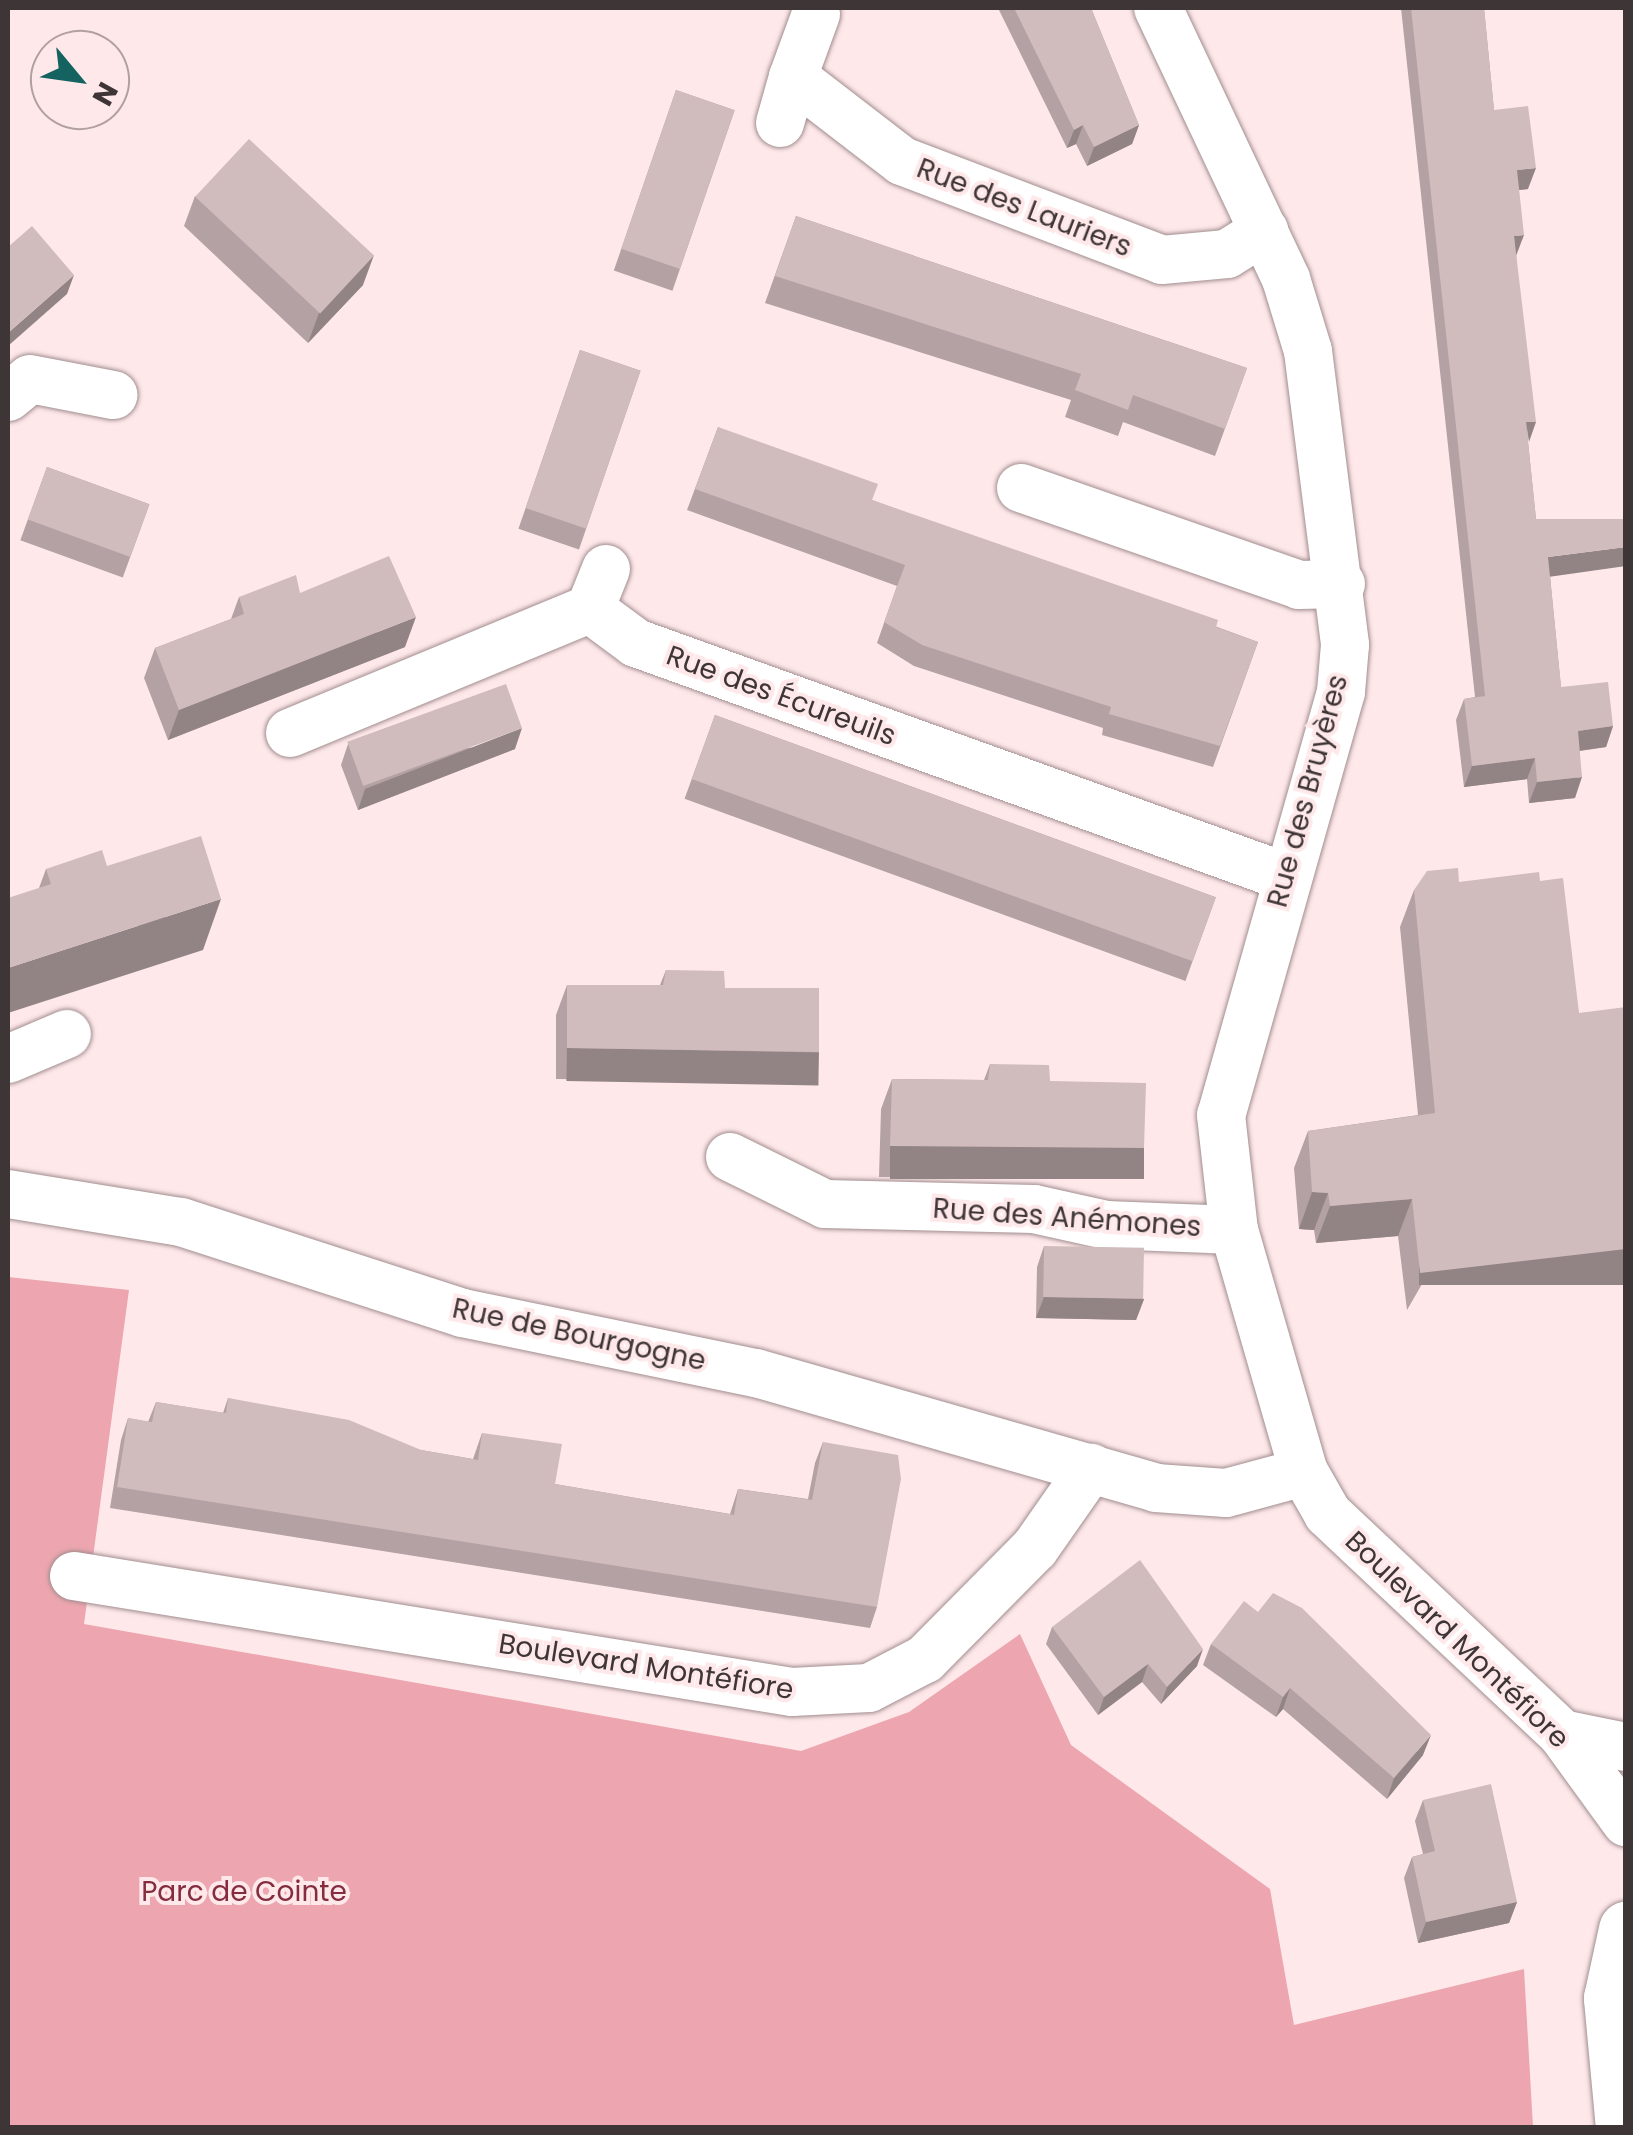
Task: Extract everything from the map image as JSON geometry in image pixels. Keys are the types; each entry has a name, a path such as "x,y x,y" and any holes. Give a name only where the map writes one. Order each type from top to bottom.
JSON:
{"street":[{"name":"Rue des Bruyères","path":"1158,8 1264,231 1308,351 1341,584 1341,692 1221,1115 1234,1230 1304,1472"},
{"path":"780,123 816,14"},
{"name":"Rue des Lauriers","path":"793,77 902,161 1162,260 1227,254 1264,231"},
{"path":"8,398 30,379 113,395"},
{"path":"1022,488 1299,585 1341,584"},
{"name":"Rue des Écureuils","path":"290,733 598,589 636,643 1286,878"},
{"path":"8,1058 66,1034"},
{"name":"Rue des Anémones","path":"730,1157 824,1204 1034,1209 1106,1225 1234,1230"},
{"name":"Rue de Bourgogne","path":"8,1194 181,1222 463,1312 756,1373 1091,1468"},
{"path":"1091,1468 1156,1488 1226,1494 1304,1472"},
{"name":"Boulevard Montéfiore","path":"74,1576 792,1692 869,1688 925,1659 1035,1548 1091,1468"},
{"name":"Boulevard Montéfiore","path":"1304,1472 1346,1532 1562,1734 1626,1822"},
{"path":"1562,1734 1626,1747"},
{"path":"1623,2128 1611,1998 1626,1928"}],"green space":[{"name":"Parc de Cointe","path":"8,1277 129,1290 84,1624 801,1751 909,1712 1020,1634 1071,1745 1270,1889 1294,2025 1524,1969 1533,2127 8,2127"}],"building":[{"path":"1014,8 1091,8 1139,125 1094,147 1083,125 1074,130"},
{"path":"1411,8 1484,8 1494,110 1528,106 1536,168 1517,170 1524,235 1514,236 1536,422 1526,422 1536,519 1626,519 1626,547 1548,557 1561,687 1608,682 1613,726 1578,731 1582,777 1537,782 1535,758 1472,766 1464,699 1485,696"},
{"path":"676,90 735,110 680,269 621,249"},
{"path":"249,139 374,256 320,313 195,197"},
{"path":"796,216 1247,368 1225,429 1133,395 1128,410 1075,390 1081,374 775,276"},
{"path":"32,226 74,275 8,333 8,247"},
{"path":"580,350 641,371 586,529 526,508"},
{"path":"718,427 878,484 872,500 1218,620 1216,627 1258,642 1220,746 1109,714 1111,707 922,645 884,622 905,565 695,489"},
{"path":"47,467 149,504 130,557 28,520"},
{"path":"389,556 416,617 179,710 155,648 244,614 239,597 296,575 300,593"},
{"path":"506,684 522,728 363,786 347,742"},
{"path":"715,715 1216,897 1193,961 692,779"},
{"path":"201,836 221,899 8,968 8,898 51,884 46,869 102,850 107,866"},
{"path":"1458,868 1459,882 1539,872 1540,881 1563,878 1579,1013 1626,1007 1626,1249 1420,1273 1412,1199 1330,1206 1328,1193 1312,1192 1308,1131 1435,1113 1414,890 1427,871"},
{"path":"666,970 724,971 725,988 819,988 819,1052 567,1048 567,985 663,985"},
{"path":"990,1064 1049,1065 1050,1081 1146,1083 1144,1148 890,1146 892,1079 988,1080"},
{"path":"1044,1246 1144,1248 1143,1299 1043,1297"},
{"path":"228,1398 349,1420 421,1450 478,1460 482,1433 562,1444 555,1484 734,1515 738,1489 812,1500 823,1442 898,1455 901,1479 877,1607 117,1487 128,1418 152,1422 156,1402 226,1413"},
{"path":"1140,1560 1203,1649 1167,1687 1148,1664 1104,1697 1052,1627"},
{"path":"1273,1593 1302,1608 1431,1735 1394,1778 1290,1688 1283,1697 1211,1644 1244,1601 1258,1612"},
{"path":"1491,1784 1517,1902 1426,1922 1412,1857 1435,1851 1423,1800"}]}
